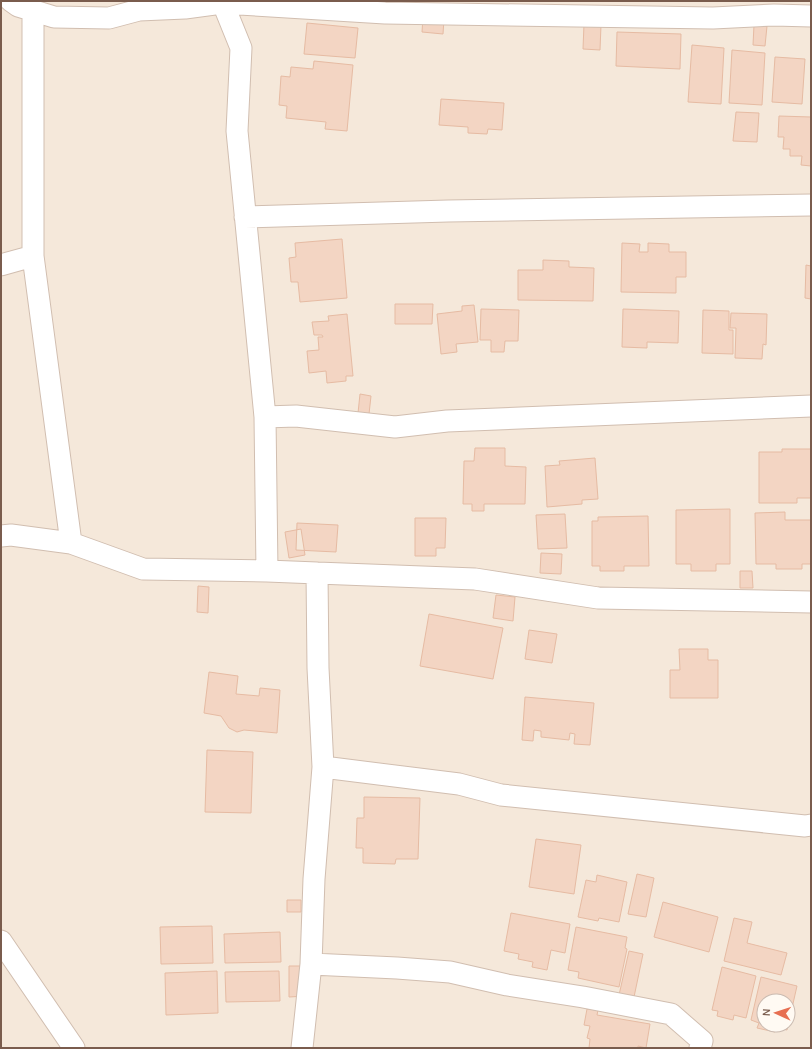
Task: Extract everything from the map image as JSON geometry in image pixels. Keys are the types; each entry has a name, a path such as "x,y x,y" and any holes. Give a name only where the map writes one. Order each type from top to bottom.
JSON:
{"street":[{"path":"11,1 18,6 54,17 109,18 139,10 185,8 222,2 385,13 712,18 774,15 811,16"},
{"path":"222,2 241,48 237,131 265,417 267,571"},
{"path":"33,11 33,256 71,543"},
{"path":"245,217 448,211 811,205"},
{"path":"1,265 33,256"},
{"path":"265,417 296,416 395,427 447,421 811,406"},
{"path":"1,536 11,535 71,543 143,569 267,571 475,579 598,598 811,602"},
{"path":"302,1048 311,964 314,879 323,767 318,668 317,573"},
{"path":"323,767 459,784 501,795 805,826 811,825"},
{"path":"1,941 74,1048"},
{"path":"311,964 450,972 507,985 583,997 671,1014 702,1041 700,1048"}],"shaded area":[{"path":"1,1 811,1 811,1048 1,1048"}],"building":[{"path":"423,17 444,19 443,34 422,32"},
{"path":"307,23 358,28 355,58 304,54"},
{"path":"584,24 601,25 600,50 583,49"},
{"path":"754,25 767,26 765,46 753,45"},
{"path":"617,32 681,34 680,69 616,66"},
{"path":"692,45 724,48 721,104 688,102"},
{"path":"732,50 765,53 762,105 729,103"},
{"path":"775,57 805,59 802,104 772,102"},
{"path":"314,61 353,65 347,131 325,129 326,122 286,118 287,106 279,105 281,76 290,77 291,67 313,69"},
{"path":"441,99 504,103 502,130 488,129 487,134 468,133 468,127 439,125"},
{"path":"736,112 759,113 757,142 733,141"},
{"path":"779,116 811,117 811,166 801,165 802,156 790,156 790,149 783,149 784,137 778,137"},
{"path":"342,239 347,298 300,302 298,282 291,282 289,258 296,257 295,243"},
{"path":"622,243 640,244 639,252 648,252 648,243 669,244 669,252 686,252 686,277 676,277 676,293 621,292"},
{"path":"543,260 569,261 569,267 594,268 593,301 518,300 518,270 543,270"},
{"path":"806,265 811,266 811,299 805,298"},
{"path":"395,304 433,304 432,324 395,324"},
{"path":"474,305 478,342 456,344 457,352 441,354 437,314 462,311 462,306"},
{"path":"481,309 519,310 518,341 505,341 504,352 491,352 491,340 480,340"},
{"path":"623,309 679,311 678,343 647,342 647,348 622,347"},
{"path":"703,310 729,311 729,330 733,330 733,354 702,353"},
{"path":"731,313 767,314 766,345 763,344 762,359 735,358 736,328 730,328"},
{"path":"347,314 353,376 346,376 346,381 327,383 326,371 309,373 307,351 319,350 318,337 323,337 322,335 314,335 312,322 329,321 328,316"},
{"path":"360,394 371,396 369,414 358,413"},
{"path":"475,448 505,448 505,466 526,467 525,504 484,504 484,511 472,511 472,504 463,504 464,461 474,461"},
{"path":"782,449 811,449 811,498 797,498 797,503 759,503 759,452 782,452"},
{"path":"595,458 598,499 582,500 582,504 547,507 545,466 560,465 559,461"},
{"path":"730,509 730,564 716,564 716,571 691,571 691,564 676,564 676,510"},
{"path":"785,512 785,520 811,520 811,564 802,564 802,569 776,569 776,564 756,564 755,513"},
{"path":"565,514 567,548 538,549 536,515"},
{"path":"648,516 649,566 624,566 624,571 600,571 600,566 592,566 592,521 598,521 598,517"},
{"path":"415,518 446,518 445,548 436,548 436,556 415,556"},
{"path":"297,523 338,525 336,552 296,550"},
{"path":"301,529 305,555 289,558 285,532"},
{"path":"541,553 562,554 561,574 540,573"},
{"path":"740,571 752,571 753,588 740,588"},
{"path":"198,586 209,587 208,613 197,612"},
{"path":"496,595 515,597 513,621 493,618"},
{"path":"429,614 503,628 493,679 420,666"},
{"path":"529,630 557,634 552,663 525,659"},
{"path":"679,649 708,649 708,660 718,660 718,698 670,698 670,670 680,670"},
{"path":"209,672 238,676 236,694 259,696 260,688 280,690 277,733 244,730 237,732 229,728 221,716 204,713"},
{"path":"525,697 594,703 590,745 574,744 575,734 570,733 569,740 541,737 541,731 534,730 533,741 522,740"},
{"path":"207,750 253,752 251,813 205,812"},
{"path":"364,797 420,798 418,859 396,859 395,864 363,863 363,848 356,848 357,818 364,818"},
{"path":"536,839 581,845 574,894 529,887"},
{"path":"637,874 654,878 646,917 628,914"},
{"path":"597,875 627,882 619,922 599,918 598,921 578,917 586,880 596,882"},
{"path":"287,900 301,900 301,912 287,912"},
{"path":"663,902 718,917 709,952 654,937"},
{"path":"511,913 570,924 565,953 551,950 547,970 532,967 533,962 518,959 519,954 504,951"},
{"path":"734,918 752,922 747,943 787,953 781,975 724,961"},
{"path":"212,926 213,963 161,964 160,927"},
{"path":"576,927 627,937 625,948 627,949 619,987 578,978 579,972 568,970"},
{"path":"280,932 281,962 225,963 224,934"},
{"path":"629,951 643,954 634,997 619,995"},
{"path":"289,966 305,966 306,996 289,997"},
{"path":"722,967 756,976 746,1018 734,1015 733,1020 717,1016 718,1011 712,1010"},
{"path":"217,971 218,1013 166,1015 165,973"},
{"path":"279,971 280,1001 226,1002 225,972"},
{"path":"761,977 797,986 795,993 757,993"},
{"path":"756,998 756,1022 751,1020"},
{"path":"587,1009 598,1010 597,1015 650,1024 646,1048 638,1046 638,1048 589,1048 590,1039 587,1038 590,1026 584,1025"}]}
